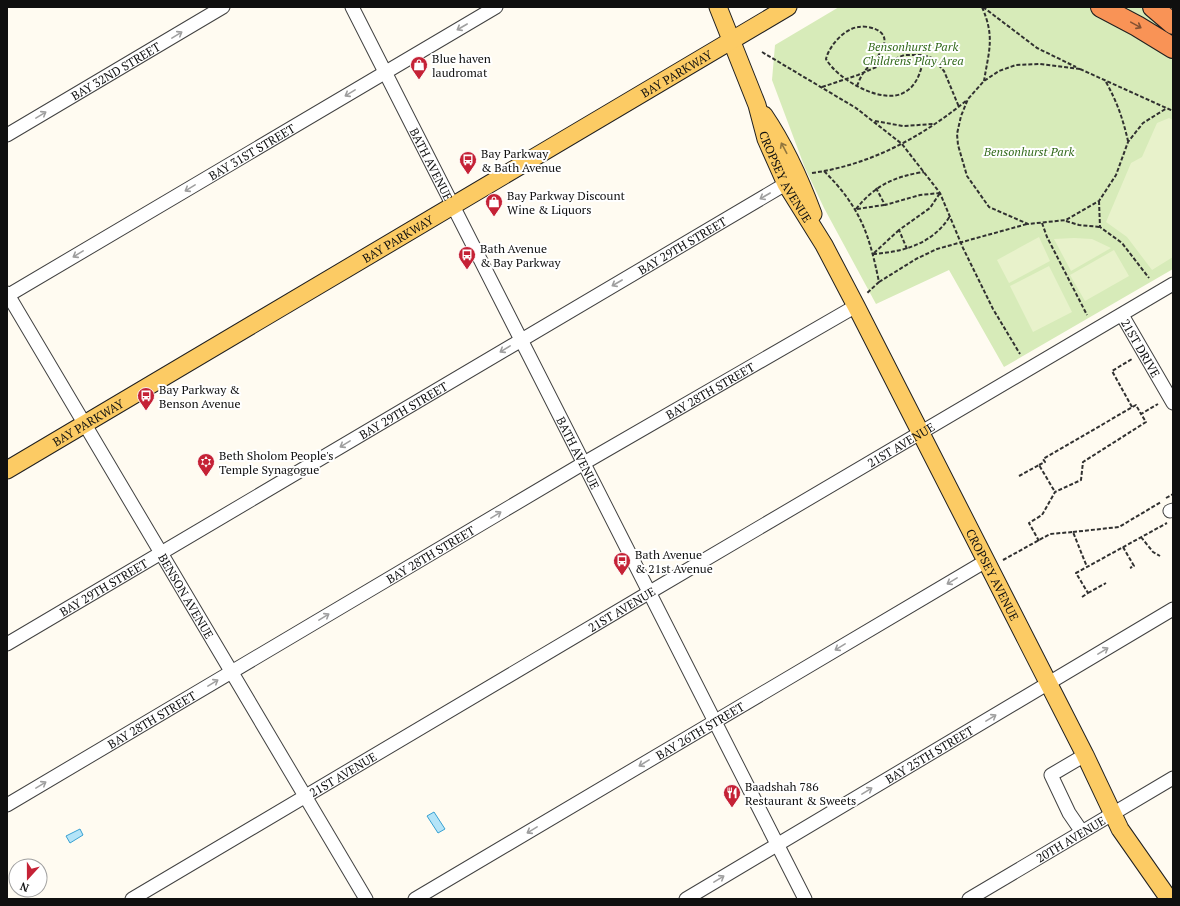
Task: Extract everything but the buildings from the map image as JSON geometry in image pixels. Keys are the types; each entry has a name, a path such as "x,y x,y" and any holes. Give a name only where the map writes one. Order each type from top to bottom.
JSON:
{"highway":[{"path":"1101,7 1137,26 1173,48"},
{"path":"1153,7 1173,24"}],"main road":[{"name":"CROPSEY AVENUE","path":"718,7 756,104 766,139 798,178 824,245 861,300 921,433 1085,755 1120,829 1170,899"},
{"name":"BAY PARKWAY","path":"7,470 788,7"}],"street":[{"name":"BAY 32ND STREET","path":"7,135 223,7"},
{"name":"BATH AVENUE","path":"352,7 805,899"},
{"name":"BAY 31ST STREET","path":"7,295 496,7"},
{"name":"BAY 29TH STREET","path":"7,644 798,178"},
{"name":"21ST AVENUE","path":"132,899 1173,284"},
{"name":"BENSON AVENUE","path":"7,295 162,552 366,899"},
{"name":"BAY 28TH STREET","path":"7,805 861,300"},
{"name":"21ST DRIVE","path":"1122,314 1173,403"},
{"name":"BAY 26TH STREET","path":"415,899 986,561"},
{"name":"BAY 25TH STREET","path":"686,899 1173,609"},
{"path":"1082,832 1069,813 1051,775 1085,755"},
{"name":"20TH AVENUE","path":"969,899 1173,778"}],"path":[{"path":"983,7 1037,48 1105,81 1173,111"},
{"path":"983,7 990,31 989,55 984,81"},
{"path":"857,86 864,72 882,50 885,37 883,33 871,28 857,27 832,44 826,59 838,74 857,86 881,95 889,96 905,92 916,82 922,66 924,55"},
{"path":"762,52 822,87 874,121 902,144 940,193 960,242 993,309 1020,354"},
{"path":"822,87 864,72 904,55 924,55 932,58 941,67 950,83 959,107"},
{"path":"798,178 874,157 902,144 936,124 959,107 968,100 984,81 999,71 1016,66 1040,64 1080,69"},
{"path":"1105,81 1115,98 1123,117 1128,142"},
{"path":"968,100 957,134 958,145 967,176 989,207 1028,224"},
{"path":"861,300 879,282 916,258 960,242 1028,224 1066,220 1099,201 1116,175 1128,142 1143,123 1167,108"},
{"path":"874,121 903,126 936,124"},
{"path":"824,171 842,189 856,209 868,235 879,282"},
{"path":"856,209 876,188 901,176 924,172"},
{"path":"876,188 884,205"},
{"path":"856,209 884,205 920,195 940,193"},
{"path":"873,254 899,230 930,208 940,193"},
{"path":"1099,201 1100,227"},
{"path":"873,254 907,249 932,236 950,216"},
{"path":"1066,220 1079,225 1100,227 1122,243 1149,278"},
{"path":"1042,222 1047,237 1087,315"},
{"path":"899,230 907,249"},
{"path":"1132,359 1112,371 1132,407"},
{"path":"1141,414 1158,404"},
{"path":"1019,476 1045,462 1043,459 1136,405 1146,422 1082,462 1081,480 1055,492 1042,515 1029,523 1039,540"},
{"path":"1039,466 1055,492"},
{"path":"1003,560 1050,534 1119,527 1173,494"},
{"path":"1088,593 1076,573 1141,537 1172,514"},
{"path":"1073,532 1087,567"},
{"path":"1141,537 1153,552 1160,556"},
{"path":"1123,547 1134,566 1130,568"},
{"path":"1082,597 1106,583"}],"green space":[{"name":"Bensonhurst Park","path":"839,7 1173,7 1173,269 1004,367 949,270 876,304 824,208 805,168 772,80 775,45"},
{"path":"1169,118 1173,120 1173,257 1152,270 1127,237 1106,222 1131,163 1142,157 1157,123"},
{"path":"1039,237 1050,261 1009,283 997,260"},
{"path":"1054,239 1092,239 1111,248 1071,271"},
{"path":"1114,250 1129,276 1085,301 1070,275"},
{"path":"1049,266 1072,312 1033,332 1010,286"}],"water":[{"path":"434,812 445,829 438,833 427,816"},
{"path":"80,829 83,835 70,843 66,836"}],"place":[{"name":"Blue haven laudromat","path":"419,80"},
{"name":"Bay Parkway & Bath Avenue","path":"468,175"},
{"name":"Bay Parkway Discount Wine & Liquors","path":"494,217"},
{"name":"Bath Avenue & Bay Parkway","path":"467,270"},
{"name":"Bay Parkway & Benson Avenue","path":"146,411"},
{"name":"Beth Sholom People's Temple Synagogue","path":"206,477"},
{"name":"Bath Avenue & 21st Avenue","path":"622,576"},
{"name":"Baadshah 786 Restaurant & Sweets","path":"732,808"}],"park label":[{"name":"Bensonhurst Park Childrens Play Area","path":"913,53"}]}
